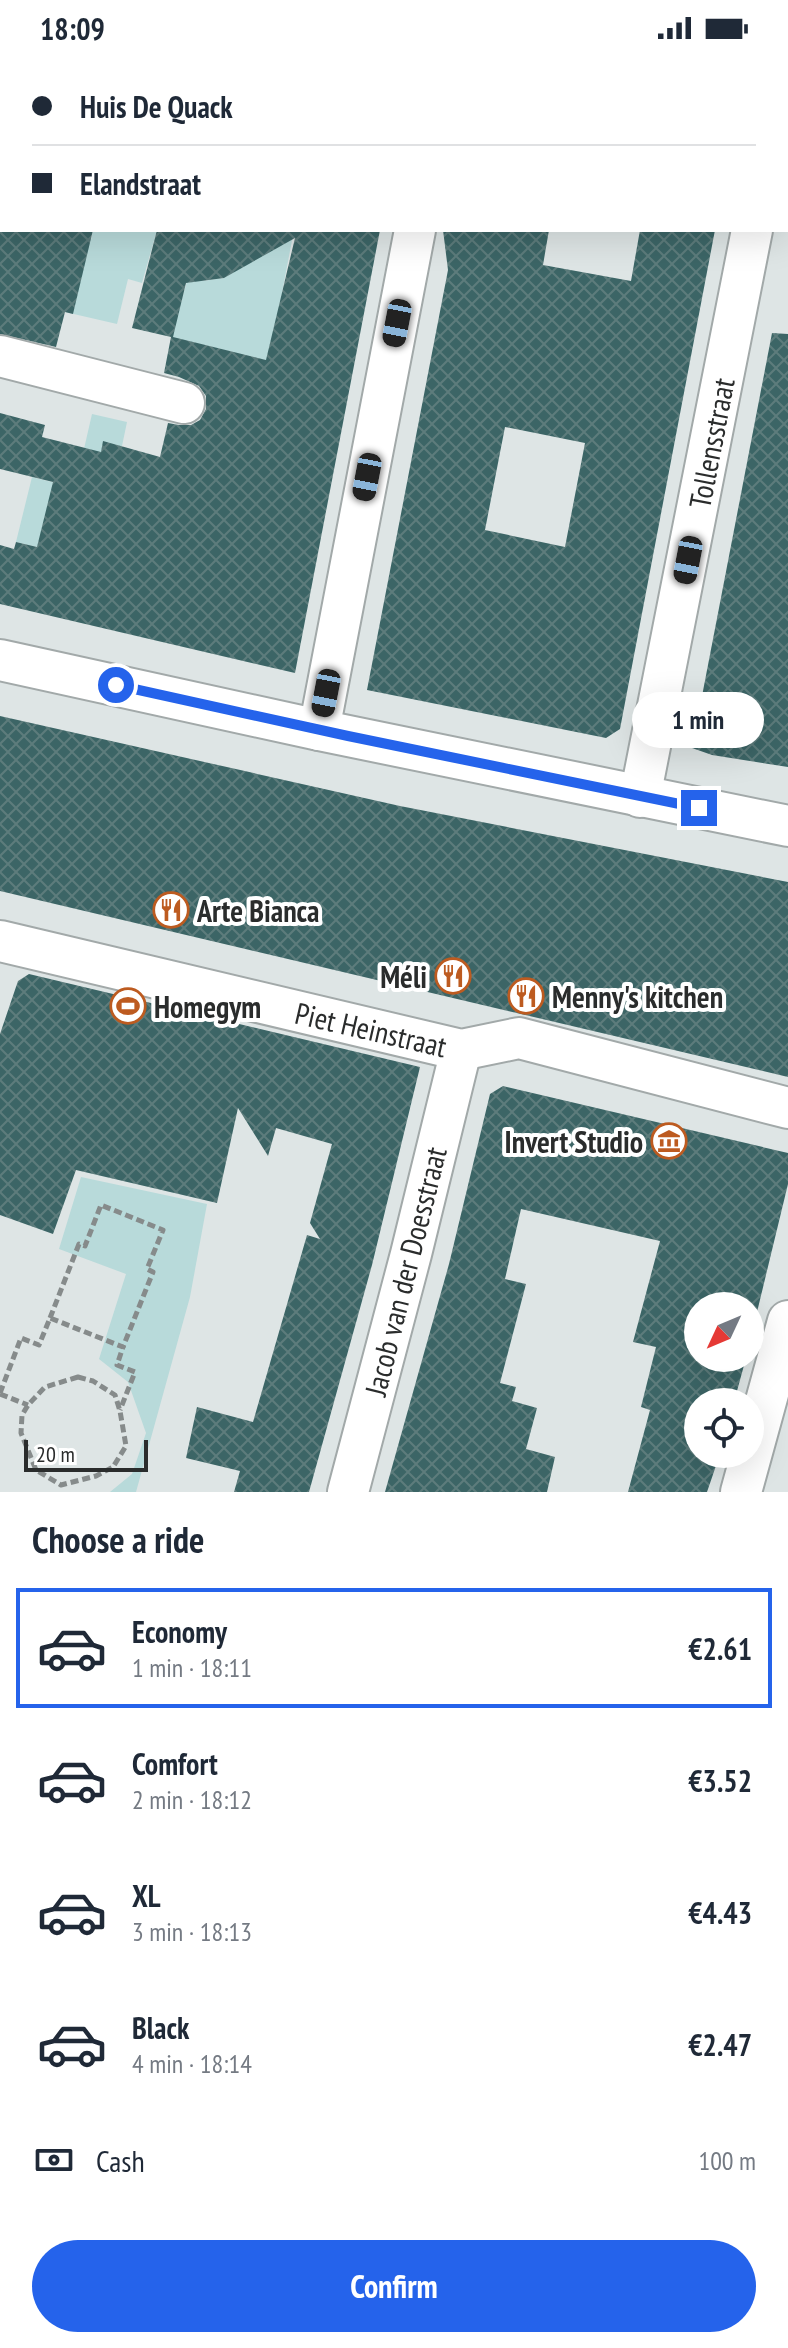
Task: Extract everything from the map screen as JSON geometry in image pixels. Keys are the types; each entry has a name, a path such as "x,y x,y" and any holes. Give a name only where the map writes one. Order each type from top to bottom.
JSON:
{"street":[{"path":"319,730 415,232"},
{"name":"Tollensstraat","path":"640,797 752,232"},
{"path":"0,356 184,403"},
{"path":"0,660 319,730 788,826"},
{"name":"Piet Heinstraat","path":"0,941 461,1050 519,1038 788,1108"},
{"name":"Jacob van der Doesstraat","path":"348,1492 461,1050"},
{"path":"741,1492 788,1321"}],"path":[{"path":"28,1405 0,1394 21,1338 39,1345 79,1244 85,1246 101,1205 163,1230 147,1269 153,1272 117,1365 135,1372 120,1411"},
{"path":"50,1318 123,1347"},
{"path":"78,1377 93,1381 115,1395 120,1411 126,1446 113,1467 61,1489 36,1470 24,1445 22,1415 45,1387 78,1377"}],"shaded area":[{"path":"93,232 156,232 142,283 128,279 117,324 65,312 82,238 91,240"},
{"path":"294,232 269,361 171,337 188,278 202,281 224,278"},
{"path":"92,414 127,422 122,446 37,547 16,542 32,477 75,488"},
{"path":"81,1177 207,1204 190,1297 136,1492 110,1492 132,1474 146,1433 128,1382 99,1359 126,1274 59,1249"}],"building":[{"path":"0,232 93,232 73,314 65,312 56,347 0,334"},
{"path":"156,232 380,232 295,673 0,604 0,545 14,549 16,542 37,547 53,482 0,469 0,413 45,425 42,437 101,452 103,441 160,457 168,423 191,425 200,420 206,409 206,396 199,386 164,373 171,337 132,328","holes":["295,238 266,360 173,337 186,283 224,278"]},
{"path":"443,232 549,232 543,265 631,281 640,232 715,232 620,729 606,738 367,690 448,270","holes":["505,427 585,443 565,547 485,530"]},
{"path":"772,333 788,334 788,767 712,755 692,748"},
{"path":"0,716 400,806 788,882 788,1077 0,891"},
{"path":"29,974 420,1067 372,1265 309,1492 234,1492 240,1471 186,1458 197,1407 253,1422 307,1235 320,1239 310,1223 332,1144 276,1128 268,1156 238,1108 217,1203 76,1170 53,1234 0,1215 0,1034 18,981"},
{"path":"503,1086 788,1153 788,1184 762,1292 684,1292 684,1372 742,1372 738,1388 684,1388 684,1468 715,1468 707,1492 628,1492 650,1410 641,1407 656,1347 633,1342 660,1241 521,1209 505,1279 526,1284 500,1383 516,1387 512,1401 537,1408 526,1449 555,1457 547,1492 385,1492 449,1264 490,1094"}],"place":[{"name":"Arte Bianca","path":"171,910"},
{"name":"Méli","path":"453,976"},
{"name":"Menny's kitchen","path":"526,996"},
{"name":"Homegym","path":"128,1006"},
{"name":"Invert Studio","path":"669,1141"}],"route":[{"path":"116,685 699,808"}]}
